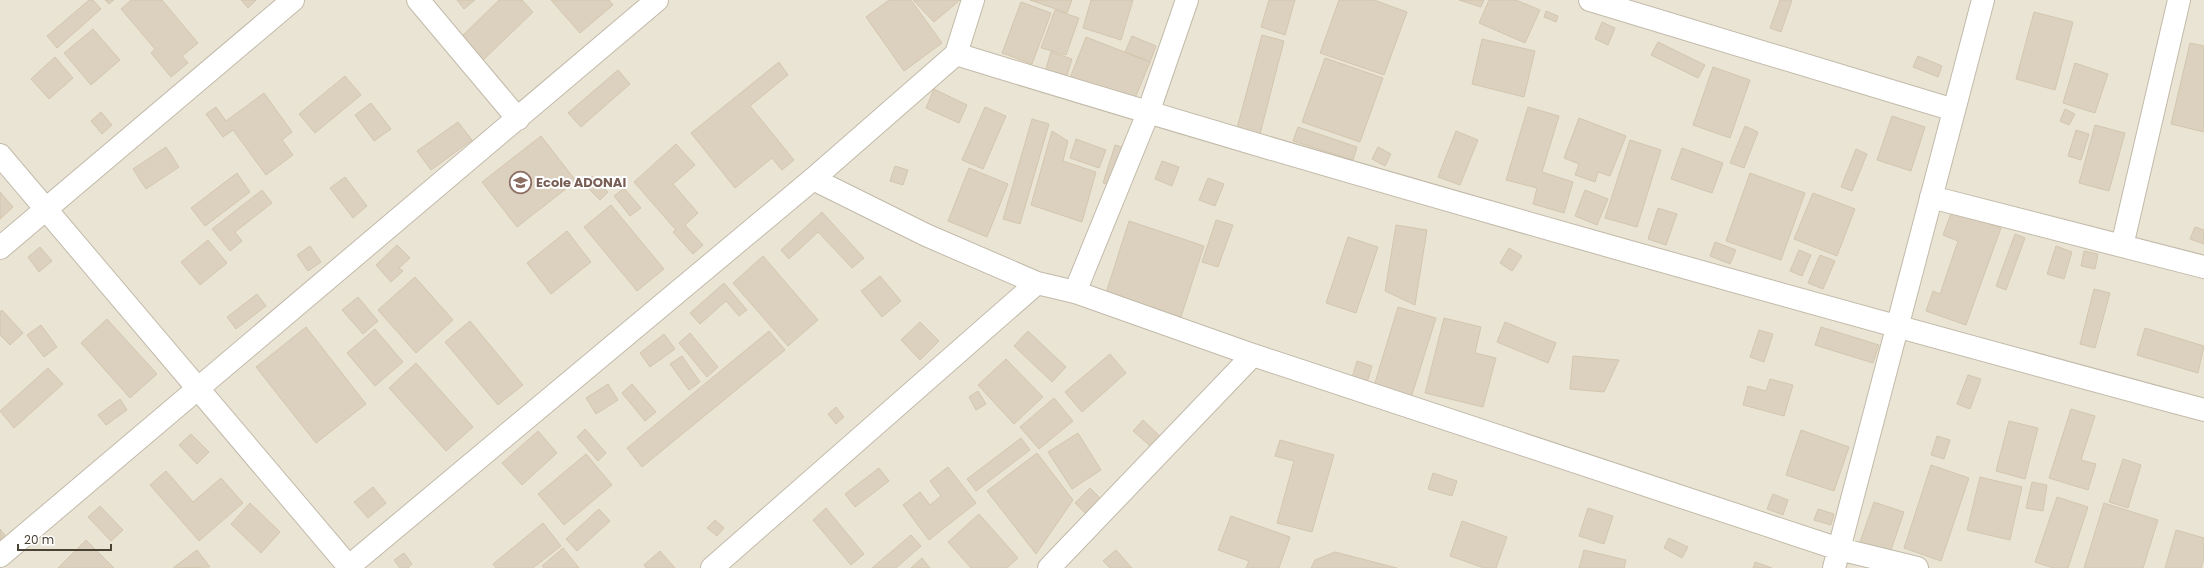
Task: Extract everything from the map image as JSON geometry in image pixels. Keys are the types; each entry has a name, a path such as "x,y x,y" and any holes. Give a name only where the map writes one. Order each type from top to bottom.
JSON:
{"street":[{"path":"0,248 293,0"},
{"path":"418,0 518,119"},
{"path":"0,556 657,0"},
{"path":"0,155 349,567 813,179 956,54 973,0"},
{"path":"1075,292 1148,113 1187,0"},
{"path":"1590,0 1954,110"},
{"path":"1836,559 1983,0"},
{"path":"2122,246 2179,0"},
{"path":"956,54 1148,113 1897,327 2204,410"},
{"path":"813,179 926,235 1037,283 1075,292 1836,559 1917,568"},
{"path":"1931,197 2204,267"},
{"path":"712,568 1037,283"},
{"path":"1050,568 1253,355"}],"shaded area":[{"path":"0,0 2204,0 2204,568 0,568"}],"building":[{"path":"89,0 93,0 101,9 57,48 47,36"},
{"path":"105,0 114,0 109,4"},
{"path":"131,0 162,0 198,43 182,56 188,63 171,77 151,53 155,49 121,9"},
{"path":"241,0 256,0 248,8"},
{"path":"457,0 475,0 464,9"},
{"path":"499,0 522,0 533,12 479,64 457,41"},
{"path":"551,0 609,0 613,5 580,33"},
{"path":"889,0 911,0 942,43 904,71 866,17"},
{"path":"913,0 960,0 934,22"},
{"path":"1030,0 1072,0 1067,13"},
{"path":"1091,0 1133,0 1121,40 1083,28"},
{"path":"1269,0 1295,0 1285,35 1261,27"},
{"path":"1339,0 1374,0 1407,12 1384,75 1320,53"},
{"path":"1459,0 1484,0 1481,7"},
{"path":"1489,0 1516,0 1540,10 1525,43 1479,23"},
{"path":"1780,0 1792,0 1781,32 1770,28"},
{"path":"1021,2 1051,13 1032,64 1002,53"},
{"path":"1055,10 1079,18 1066,55 1041,48"},
{"path":"1546,11 1558,16 1556,22 1544,17"},
{"path":"2034,12 2073,22 2055,90 2016,79"},
{"path":"1602,22 1615,28 1608,45 1595,39"},
{"path":"93,29 120,60 91,85 64,53"},
{"path":"1262,35 1284,41 1260,134 1237,128"},
{"path":"1132,36 1156,46 1150,62 1125,52"},
{"path":"1086,37 1150,62 1133,103 1070,78"},
{"path":"1482,39 1535,51 1524,97 1472,84"},
{"path":"1658,42 1705,65 1698,78 1651,55"},
{"path":"2190,43 2204,46 2204,132 2171,124"},
{"path":"1051,52 1072,59 1064,85 1043,78"},
{"path":"1918,56 1942,66 1938,77 1913,67"},
{"path":"55,57 73,78 49,99 31,79"},
{"path":"1325,58 1383,78 1360,142 1302,122"},
{"path":"779,62 788,75 750,106 794,160 782,170 772,158 735,188 691,133"},
{"path":"2075,63 2108,74 2095,113 2063,103"},
{"path":"1713,67 1750,80 1730,138 1693,125"},
{"path":"618,70 630,84 581,127 568,113"},
{"path":"345,76 361,95 315,133 299,114"},
{"path":"934,89 967,105 959,123 926,108"},
{"path":"264,93 292,132 282,140 293,155 266,175 233,130 223,137 206,114 216,107 226,121"},
{"path":"371,103 391,129 374,141 355,115"},
{"path":"985,107 1006,116 983,169 962,160"},
{"path":"1528,107 1559,116 1542,172 1573,182 1564,213 1533,204 1537,188 1506,180"},
{"path":"2065,109 2075,114 2069,125 2060,121"},
{"path":"101,112 112,125 102,134 91,121"},
{"path":"1892,116 1925,127 1911,171 1877,160"},
{"path":"1579,118 1626,136 1610,176 1598,172 1595,182 1575,175 1579,164 1564,158"},
{"path":"1032,119 1049,124 1020,224 1003,219"},
{"path":"458,122 472,140 431,170 417,151"},
{"path":"2095,125 2125,133 2109,191 2079,183"},
{"path":"1745,126 1758,132 1744,168 1730,163"},
{"path":"1298,127 1357,147 1353,160 1293,141"},
{"path":"2076,130 2089,134 2081,160 2068,156"},
{"path":"1052,131 1068,141 1063,161 1096,172 1082,222 1031,205"},
{"path":"1456,131 1478,140 1460,185 1438,177"},
{"path":"541,136 576,181 517,227 482,182"},
{"path":"1076,139 1106,150 1099,168 1070,158"},
{"path":"1630,140 1661,150 1637,227 1605,218"},
{"path":"676,144 695,165 673,184 698,213 685,225 703,245 693,254 673,232 676,230 634,182"},
{"path":"1115,145 1128,149 1115,187 1103,183"},
{"path":"166,147 179,167 146,189 133,169"},
{"path":"1378,147 1391,154 1385,166 1372,159"},
{"path":"1682,148 1723,163 1712,193 1671,179"},
{"path":"1856,149 1867,154 1852,191 1841,187"},
{"path":"1162,161 1179,167 1172,186 1155,179"},
{"path":"895,166 908,170 903,185 890,181"},
{"path":"969,168 1008,184 987,237 948,221"},
{"path":"237,173 250,192 205,226 191,208"},
{"path":"1750,173 1805,193 1781,260 1726,241"},
{"path":"592,176 608,192 600,200 584,184"},
{"path":"345,177 367,206 353,218 330,188"},
{"path":"1208,178 1224,184 1215,206 1199,200"},
{"path":"624,188 641,208 630,216 614,196"},
{"path":"262,190 272,203 235,232 242,241 230,251 212,229"},
{"path":"1585,190 1608,199 1597,225 1575,216"},
{"path":"0,192 13,207 0,219"},
{"path":"1813,193 1855,209 1837,256 1794,239"},
{"path":"611,205 664,269 637,291 584,227"},
{"path":"1658,208 1677,214 1666,245 1648,239"},
{"path":"1952,211 2001,228 1966,325 1926,311 1933,291 1940,294 1958,241 1943,235"},
{"path":"822,212 864,258 852,268 818,232 789,259 781,250"},
{"path":"1216,220 1233,225 1218,267 1202,262"},
{"path":"1129,221 1204,246 1181,317 1106,293"},
{"path":"1396,225 1427,230 1415,305 1385,291"},
{"path":"2195,227 2204,230 2204,244 2190,239"},
{"path":"567,231 591,262 551,294 527,263"},
{"path":"2015,234 2025,238 2006,290 1996,286"},
{"path":"1348,237 1378,247 1356,313 1326,303"},
{"path":"208,240 227,263 200,285 181,262"},
{"path":"1715,242 1736,250 1730,264 1710,256"},
{"path":"397,245 410,258 399,268 403,271 391,282 376,265"},
{"path":"310,246 321,262 308,271 297,255"},
{"path":"2056,246 2072,252 2064,279 2047,274"},
{"path":"40,247 52,261 39,272 28,257"},
{"path":"1509,248 1522,256 1512,271 1500,263"},
{"path":"1799,250 1811,255 1802,276 1790,271"},
{"path":"2084,251 2098,254 2095,269 2081,266"},
{"path":"1820,255 1835,261 1823,289 1808,283"},
{"path":"763,256 818,320 788,346 733,283"},
{"path":"880,276 901,301 882,317 861,291"},
{"path":"415,277 453,320 416,353 378,310"},
{"path":"724,283 747,310 739,316 726,301 700,324 690,313"},
{"path":"2094,289 2110,293 2095,348 2080,344"},
{"path":"257,294 266,306 236,329 227,317"},
{"path":"358,297 378,321 363,334 342,310"},
{"path":"1398,307 1436,318 1411,398 1374,386"},
{"path":"2,310 23,333 10,345 0,335 0,312"},
{"path":"1444,318 1481,327 1475,353 1496,358 1483,407 1425,393"},
{"path":"107,319 157,374 130,398 81,343"},
{"path":"470,321 523,385 498,405 445,342"},
{"path":"920,322 939,341 920,360 901,340"},
{"path":"1505,322 1556,343 1548,363 1497,342"},
{"path":"41,325 57,347 44,357 27,335"},
{"path":"306,327 366,404 316,443 256,367"},
{"path":"1821,327 1879,345 1873,363 1815,345"},
{"path":"2145,328 2204,346 2198,373 2137,355"},
{"path":"375,329 403,362 375,386 347,353"},
{"path":"1759,330 1773,334 1764,362 1750,357"},
{"path":"769,331 785,350 642,467 627,448"},
{"path":"1028,331 1066,367 1052,382 1014,346"},
{"path":"690,333 718,367 707,377 679,343"},
{"path":"664,334 675,349 650,367 640,353"},
{"path":"1110,354 1126,373 1082,412 1065,392"},
{"path":"682,356 700,382 689,390 670,364"},
{"path":"1573,356 1619,360 1604,392 1570,389"},
{"path":"1006,359 1043,397 1014,424 978,385"},
{"path":"1357,361 1372,366 1366,386 1351,381"},
{"path":"416,363 473,427 446,451 389,388"},
{"path":"48,368 63,384 14,428 0,411"},
{"path":"1968,375 1981,379 1970,409 1957,404"},
{"path":"1770,379 1793,385 1784,416 1743,405 1748,386 1766,391"},
{"path":"608,384 618,400 596,414 586,398"},
{"path":"632,384 656,412 645,421 622,393"},
{"path":"978,391 986,404 976,410 969,397"},
{"path":"1054,398 1073,421 1039,449 1020,427"},
{"path":"120,399 127,410 106,425 98,415"},
{"path":"836,407 844,417 836,424 828,414"},
{"path":"2071,409 2095,416 2081,460 2096,464 2088,490 2049,478"},
{"path":"1143,420 1165,441 1156,451 1133,431"},
{"path":"2009,421 2038,428 2025,479 1996,471"},
{"path":"585,429 606,453 598,461 577,437"},
{"path":"1801,430 1849,447 1834,491 1786,475"},
{"path":"538,431 557,453 522,485 502,463"},
{"path":"1078,433 1101,470 1072,489 1048,452"},
{"path":"191,434 209,452 197,464 179,445"},
{"path":"1937,436 1950,440 1944,459 1931,455"},
{"path":"1021,438 1030,450 976,491 967,479"},
{"path":"1280,440 1334,455 1312,532 1277,523 1294,461 1275,456"},
{"path":"1037,453 1073,500 1036,554 987,491"},
{"path":"586,454 612,485 564,525 538,494"},
{"path":"2123,459 2141,465 2128,508 2109,502"},
{"path":"1931,465 1969,478 1941,561 1904,548"},
{"path":"948,467 976,503 929,540 903,505 920,492 930,505 941,496 930,481"},
{"path":"879,468 889,481 855,507 845,494"},
{"path":"166,471 193,502 221,478 243,503 199,541 150,485"},
{"path":"1433,473 1457,481 1452,496 1428,489"},
{"path":"1980,477 2022,487 2010,540 1967,530"},
{"path":"2032,482 2047,485 2043,511 2026,508"},
{"path":"373,487 386,503 368,518 354,502"},
{"path":"1090,488 1106,504 1092,520 1075,503"},
{"path":"1773,494 1788,500 1783,515 1767,509"},
{"path":"2057,497 2088,507 2068,568 2053,568 2035,562"},
{"path":"1874,502 1904,512 1890,553 1860,542"},
{"path":"250,503 280,532 261,553 231,524"},
{"path":"2104,503 2158,520 2143,568 2084,568"},
{"path":"100,506 123,530 111,541 88,517"},
{"path":"826,508 864,554 851,565 813,520"},
{"path":"1588,508 1613,516 1604,544 1579,536"},
{"path":"599,509 610,521 577,551 566,539"},
{"path":"1818,509 1834,514 1831,525 1814,520"},
{"path":"979,514 1018,558 1007,568 971,568 948,542"},
{"path":"1231,516 1290,537 1279,568 1246,568 1249,561 1218,550"},
{"path":"715,520 724,528 717,536 707,528"},
{"path":"1462,521 1507,537 1496,568 1484,568 1450,556"},
{"path":"543,523 561,546 533,568 496,568 493,564"},
{"path":"0,529 5,535 0,540"},
{"path":"2176,530 2204,538 2204,558 2201,568 2165,568"},
{"path":"911,535 921,546 896,568 872,568"},
{"path":"1669,538 1688,547 1682,558 1664,548"},
{"path":"86,540 114,568 58,568"},
{"path":"563,548 579,568 544,568 542,566"},
{"path":"197,550 210,567 173,568"},
{"path":"1116,550 1132,568 1110,568 1103,561"},
{"path":"1584,550 1626,560 1624,568 1579,568"},
{"path":"660,551 675,568 646,568 644,565"},
{"path":"1335,552 1397,568 1311,568 1315,560"},
{"path":"404,553 412,564 408,568 400,568 394,560"},
{"path":"922,558 930,568 911,568"},
{"path":"1755,562 1772,568 1753,568"}],"place":[{"name":"Ecole ADONAI","path":"521,182"}]}
